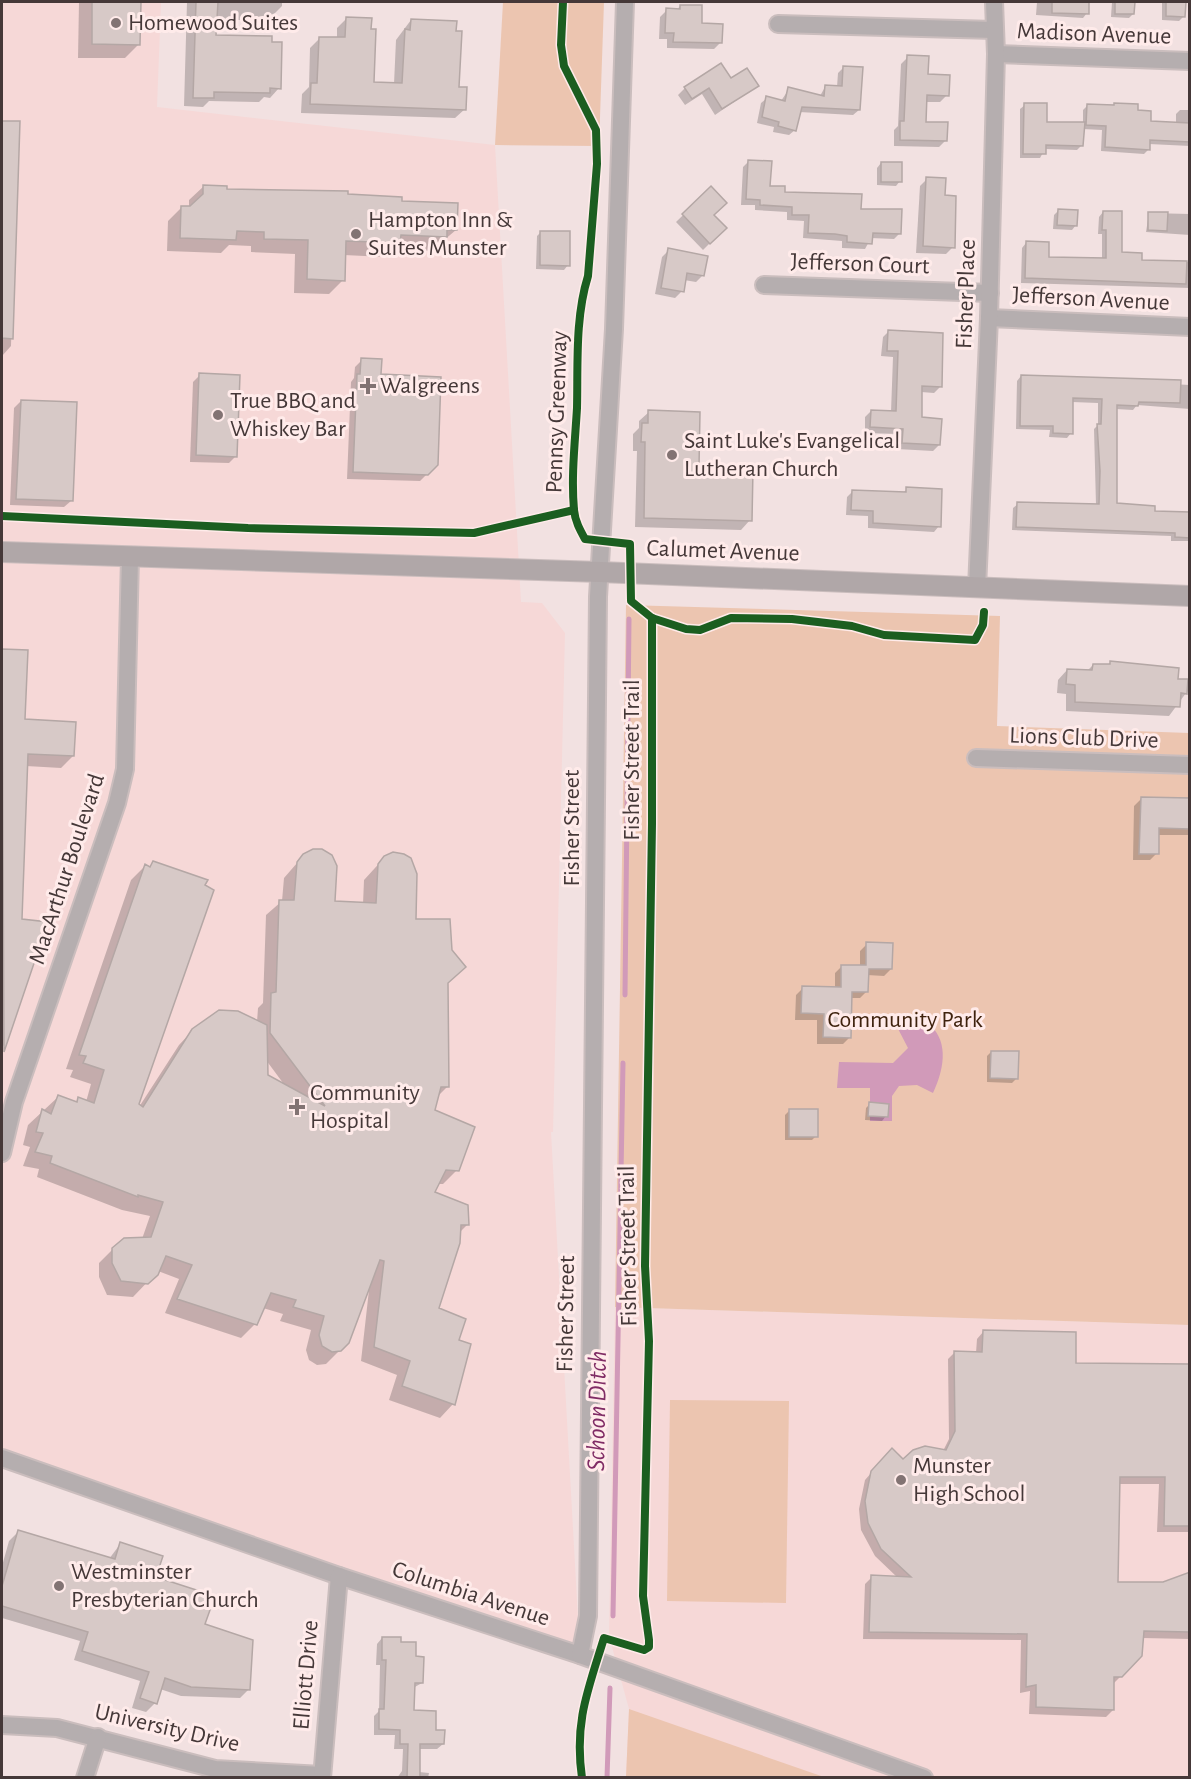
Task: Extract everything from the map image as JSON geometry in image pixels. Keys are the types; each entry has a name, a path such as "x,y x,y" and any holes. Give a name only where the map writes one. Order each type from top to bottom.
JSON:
{"main road":[{"name":"Calumet Avenue","path":"2,552 600,572 1190,596"}],"street":[{"name":"Fisher Street","path":"580,1656 588,1616 587,1498 600,572 614,329 625,2"},
{"name":"Fisher Place","path":"977,588 990,293 996,54 993,30 994,2"},
{"name":"Madison Avenue","path":"778,24 993,30"},
{"name":"Madison Avenue","path":"996,54 1190,62"},
{"name":"Jefferson Court","path":"764,285 990,293"},
{"name":"Jefferson Avenue","path":"989,318 1190,327"},
{"name":"MacArthur Boulevard","path":"2,1153 14,1102 117,803 125,769 130,557"},
{"name":"Lions Club Drive","path":"976,758 1190,765"},
{"name":"Columbia Avenue","path":"2,1458 339,1576 580,1656 924,1778"},
{"name":"Elliott Drive","path":"322,1776 339,1576"},
{"name":"University Drive","path":"2,1725 57,1728 98,1737 145,1753 214,1769 322,1776"},
{"path":"85,1778 98,1737"}],"shaded area":[{"name":"Community Hospital","path":"2,2 161,2 157,107 495,145 521,602 542,603 565,633 553,1132 551,1132 580,1655 2,1455"},
{"path":"912,1018 930,1025 940,1040 943,1058 937,1085 933,1093 917,1085 899,1086 892,1096 892,1121 870,1121 870,1088 837,1088 839,1062 893,1063 908,1048 895,1023"},
{"name":"Munster High School","path":"615,1307 1189,1325 1189,1777 626,1777 629,1709 609,1636"}],"green space":[{"path":"503,2 604,2 599,146 495,145"},
{"name":"Community Park","path":"626,605 1000,616 997,726 1189,733 1189,1325 615,1307"},
{"path":"670,1400 789,1401 786,1603 667,1601"},
{"path":"629,1709 824,1777 626,1777"}],"building":[{"name":"Homewood Suites","path":"92,2 141,2 140,45 92,44"},
{"path":"196,2 218,2 216,35 272,36 272,42 282,42 281,89 270,88 270,93 214,92 214,98 193,98"},
{"path":"1052,2 1089,2 1089,14 1052,13"},
{"path":"1115,2 1135,2 1134,14 1115,14"},
{"path":"1166,2 1186,2 1185,17 1166,16"},
{"path":"680,5 702,5 702,23 723,24 722,43 673,42 674,33 665,33 666,8 680,9"},
{"path":"346,17 372,18 371,29 376,29 374,82 402,83 405,29 410,30 411,19 457,21 456,31 462,31 459,87 467,87 466,110 310,104 311,83 317,83 319,37 345,37"},
{"path":"907,55 929,56 928,74 950,75 949,96 927,95 926,122 948,122 947,141 900,140 900,121 904,121"},
{"path":"721,63 731,78 747,68 759,86 722,109 709,88 692,99 684,87"},
{"path":"843,66 863,67 860,110 802,107 796,131 778,126 779,122 762,117 766,96 785,101 788,87 824,96 825,85 842,86"},
{"path":"1024,103 1047,103 1047,122 1085,122 1083,146 1046,145 1046,154 1023,154"},
{"path":"1114,103 1138,104 1138,110 1151,111 1151,121 1190,123 1190,142 1150,140 1150,150 1105,147 1106,126 1086,125 1087,104 1114,105"},
{"path":"2,121 20,121 13,339 2,338"},
{"path":"748,160 772,161 770,186 785,186 785,192 862,194 861,209 902,209 901,234 873,233 872,244 847,242 847,236 808,233 809,215 792,215 792,207 760,205 760,200 746,199"},
{"path":"881,162 902,162 902,182 881,182"},
{"path":"926,177 946,178 945,195 956,196 955,248 923,246"},
{"name":"Hampton Inn & Suites Munster","path":"203,185 227,186 227,189 348,191 348,194 402,197 402,201 458,203 457,230 447,230 447,237 401,235 400,243 346,241 345,281 307,279 308,240 264,239 264,232 237,231 236,240 180,238 181,206 190,206 203,194"},
{"path":"711,186 727,203 714,215 727,228 710,244 682,214"},
{"path":"1058,209 1078,210 1077,226 1057,225"},
{"path":"1103,211 1122,211 1122,252 1142,253 1142,260 1187,261 1186,284 1025,278 1026,241 1049,242 1049,257 1106,258 1106,230 1102,230"},
{"path":"1148,212 1168,212 1167,231 1148,230"},
{"path":"540,231 570,231 570,266 540,265"},
{"path":"668,248 708,256 704,276 687,273 684,292 661,288"},
{"path":"888,330 943,333 942,387 922,386 922,417 942,419 940,445 902,443 903,429 870,427 871,410 896,411 898,351 887,351"},
{"name":"Walgreens","path":"361,358 382,359 381,374 441,377 438,465 428,475 353,472 357,374 360,374"},
{"name":"True BBQ and Whiskey Bar","path":"199,373 240,375 237,457 196,455"},
{"path":"1021,375 1181,380 1180,403 1139,402 1138,406 1117,405 1117,503 1155,506 1155,511 1190,512 1190,538 1175,537 1175,533 1016,527 1017,502 1099,504 1100,471 1097,424 1101,424 1102,399 1073,398 1073,434 1053,433 1053,426 1020,426"},
{"path":"21,400 77,402 73,501 16,499"},
{"name":"Saint Luke's Evangelical Lutheran Church","path":"648,410 700,412 699,467 753,469 752,521 644,518 645,442 641,442 642,423 648,423"},
{"path":"906,487 942,489 941,527 873,523 873,511 851,510 852,490 906,492"},
{"path":"2,649 28,650 25,719 76,722 74,756 28,754 22,919 48,922 4,1052"},
{"path":"1110,661 1179,668 1178,679 1188,679 1187,694 1181,693 1180,707 1075,702 1075,685 1066,684 1067,669 1092,670 1093,664 1110,664"},
{"path":"1141,797 1190,798 1190,829 1159,828 1159,854 1139,854"},
{"path":"313,849 322,849 332,855 337,866 335,901 376,903 378,864 384,856 393,852 411,858 417,874 416,919 450,919 452,950 466,967 448,983 449,1087 441,1087 435,1110 475,1127 459,1171 446,1170 435,1192 468,1205 469,1225 461,1225 460,1243 439,1308 466,1319 459,1340 471,1344 455,1405 402,1386 410,1361 374,1347 384,1261 380,1260 349,1343 341,1351 332,1352 322,1346 319,1335 324,1316 293,1307 296,1300 271,1293 257,1325 177,1299 192,1265 166,1256 158,1275 148,1284 121,1281 112,1263 112,1248 124,1238 151,1237 163,1202 138,1195 138,1197 50,1163 52,1156 35,1152 43,1133 36,1132 42,1109 51,1114 58,1095 77,1102 78,1097 94,1103 104,1070 83,1063 86,1056 79,1055 145,864 150,867 153,861 208,880 205,885 214,890 139,1104 143,1107 192,1029 219,1010 238,1011 267,1025 268,1075 325,1106 270,1033 271,993 276,992 279,900 294,900 297,862 303,854"},
{"path":"866,942 893,943 892,969 869,969 868,992 852,992 851,1038 823,1037 824,1014 801,1013 802,986 841,987 841,965 866,965"},
{"path":"991,1051 1019,1051 1018,1079 990,1078"},
{"path":"869,1102 889,1104 888,1117 868,1116"},
{"path":"789,1109 818,1109 818,1137 789,1137"},
{"name":"Munster High School","path":"983,1330 1076,1332 1076,1363 1190,1364 1190,1526 1164,1526 1165,1477 1120,1477 1118,1582 1163,1582 1190,1572 1190,1632 1144,1631 1142,1656 1122,1677 1114,1677 1114,1710 1036,1707 1036,1685 1026,1687 1027,1634 869,1632 871,1575 911,1577 881,1549 868,1523 865,1501 871,1471 892,1448 903,1459 913,1450 925,1446 946,1450 955,1431 954,1351 982,1352"},
{"path":"18,1530 115,1559 120,1542 163,1556 156,1577 215,1596 205,1624 253,1640 250,1690 191,1687 165,1678 157,1704 140,1698 149,1672 82,1651 88,1632 2,1606 2,1586"},
{"path":"382,1637 401,1637 401,1642 416,1642 416,1656 424,1657 423,1683 415,1683 414,1710 436,1711 436,1730 445,1730 444,1744 420,1744 420,1778 407,1778 408,1744 400,1744 400,1730 379,1729 379,1709 384,1709 386,1660 382,1660"}],"waterway":[{"name":"Schoon Ditch","path":"625,995 629,619"},
{"name":"Schoon Ditch","path":"613,1616 623,1063"},
{"name":"Schoon Ditch","path":"607,1778 610,1688"}],"cycle path":[{"name":"Pennsy Greenway","path":"563,2 561,45 564,66 596,130 597,164 588,276 579,325 573,472 575,514 585,539 630,544 631,601 652,618 686,629 700,630 731,618 792,619 852,626 884,635 975,640 983,625 984,612"},
{"path":"2,516 248,528 474,533 574,510"},
{"name":"Fisher Street Trail","path":"582,1778 581,1723 588,1690 604,1638 644,1650 649,1647 643,1596 649,1341 645,1266 652,824 652,618"}],"place":[{"name":"Homewood Suites","path":"116,23"},
{"name":"Hampton Inn & Suites Munster","path":"356,234"},
{"name":"Walgreens","path":"368,386"},
{"name":"True BBQ and Whiskey Bar","path":"218,415"},
{"name":"Saint Luke's Evangelical Lutheran Church","path":"672,455"},
{"name":"Community Hospital","path":"297,1107"},
{"name":"Munster High School","path":"901,1480"},
{"name":"Westminster Presbyterian Church","path":"59,1586"}]}
